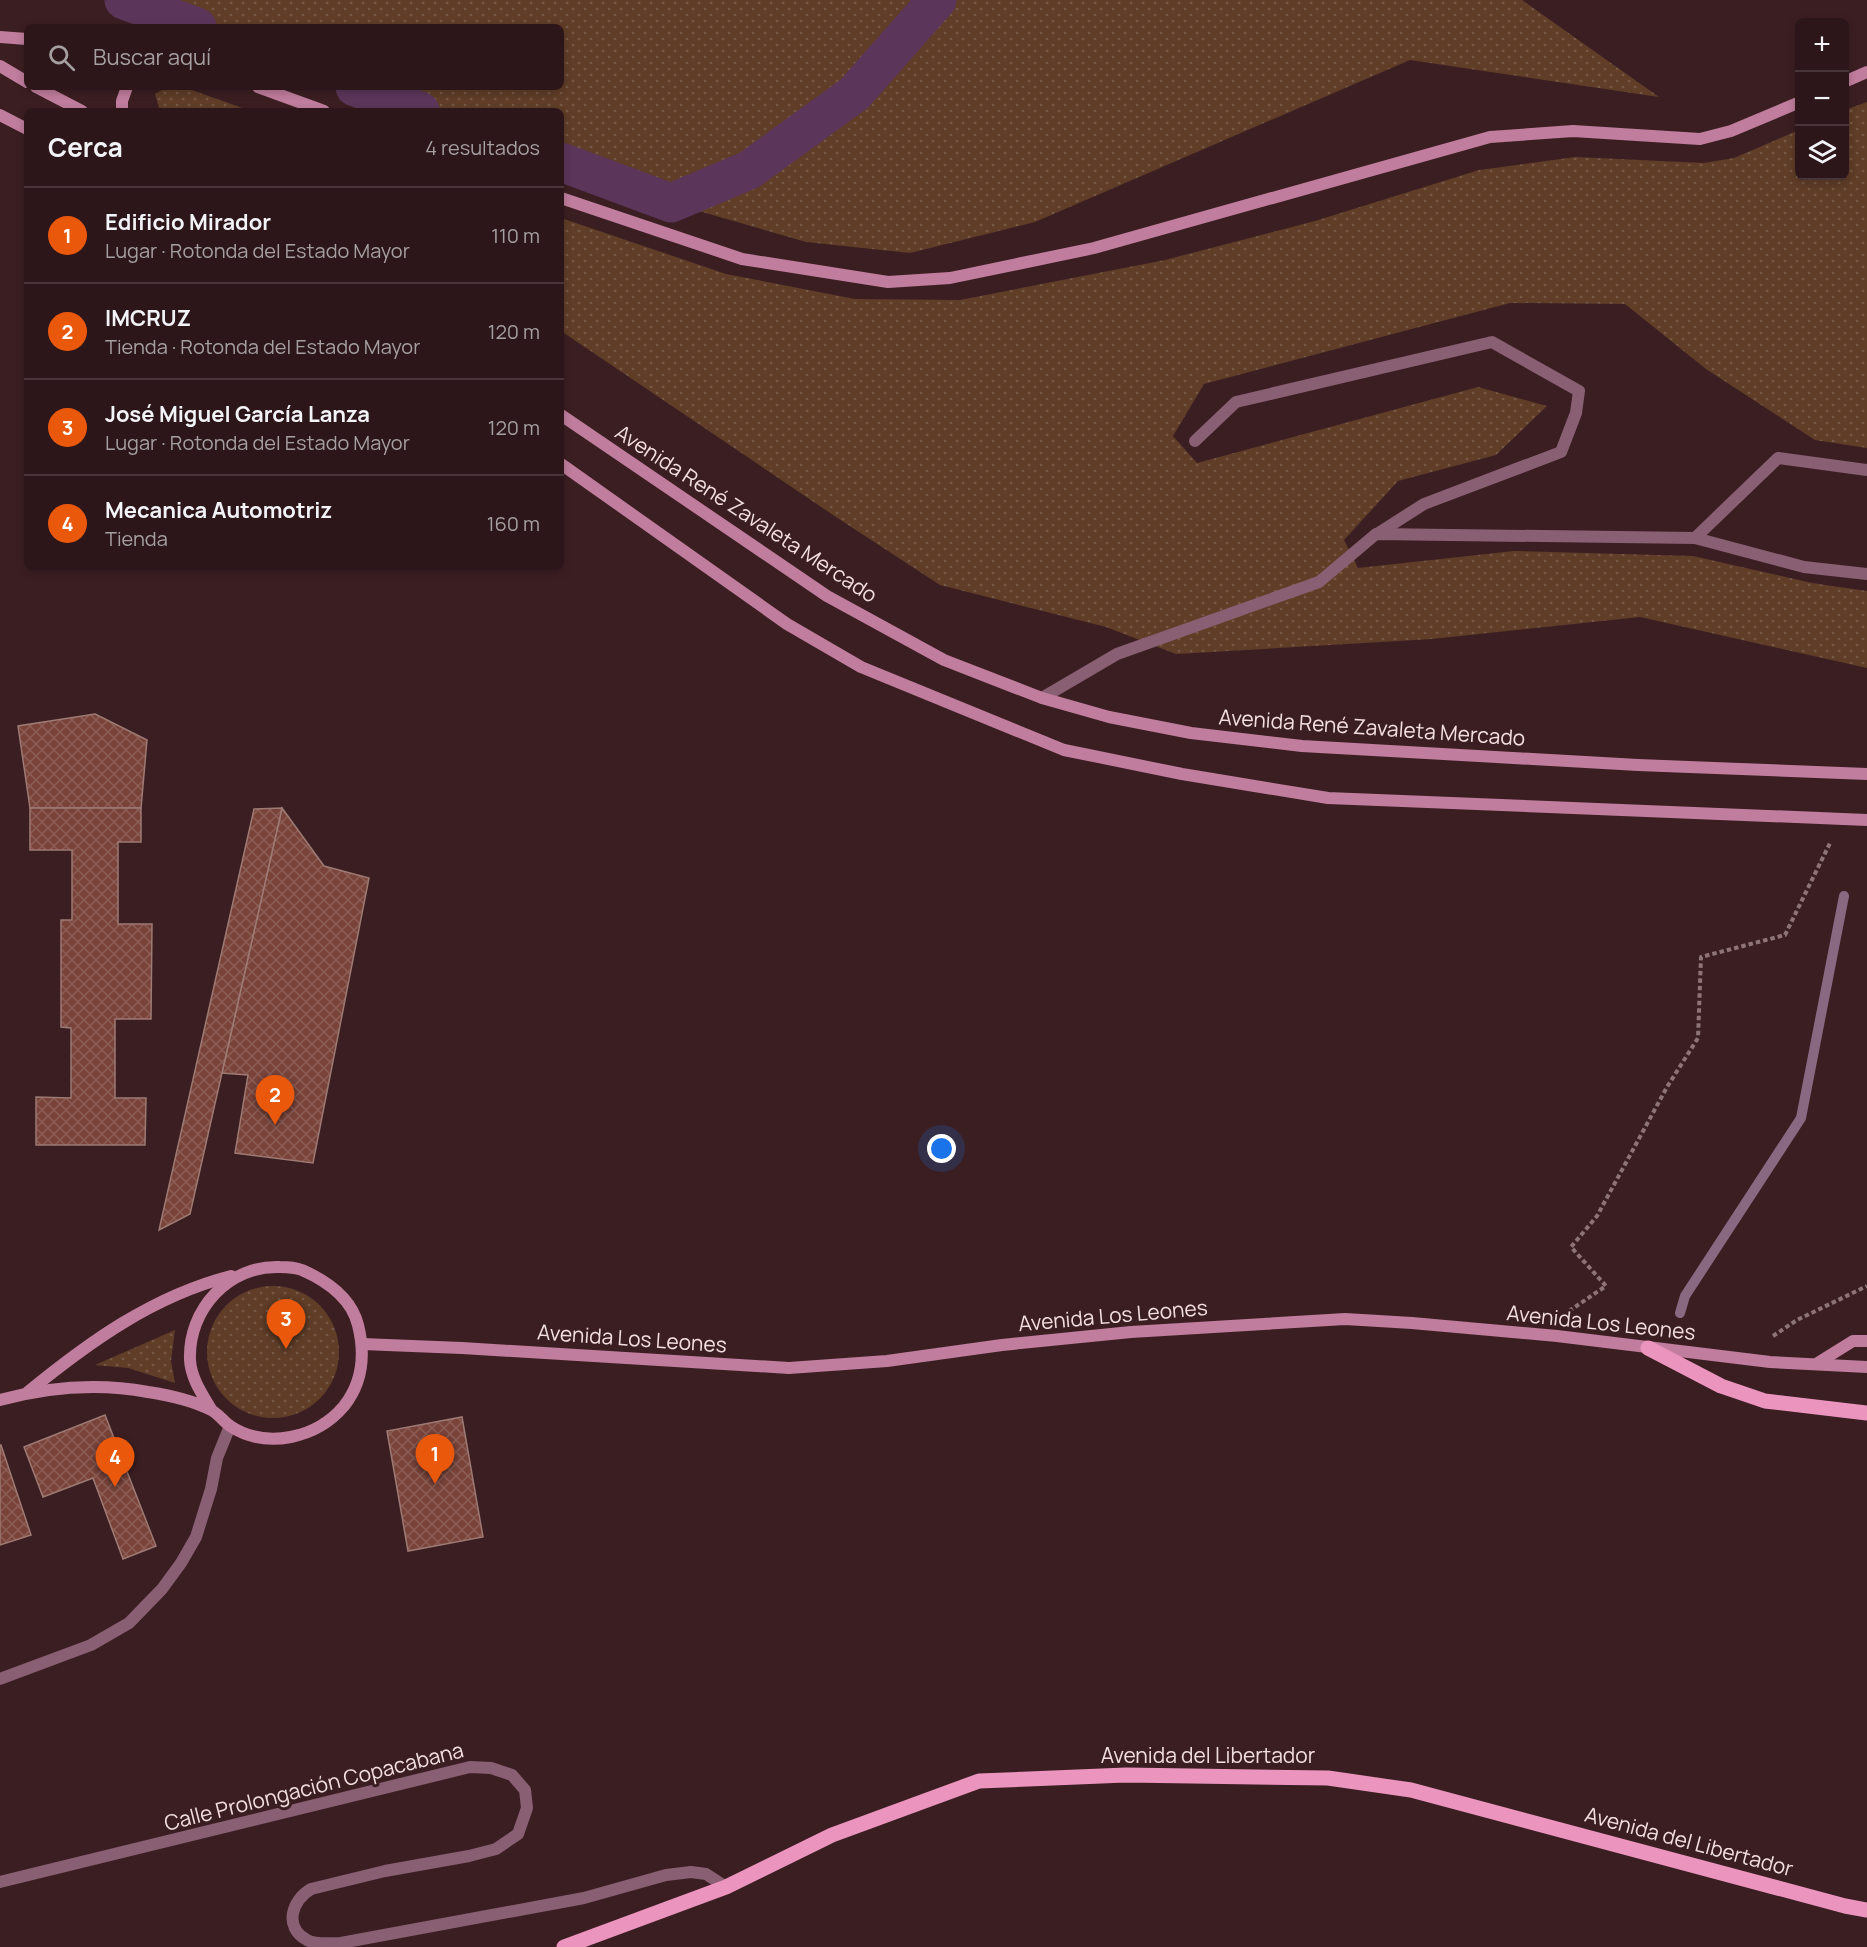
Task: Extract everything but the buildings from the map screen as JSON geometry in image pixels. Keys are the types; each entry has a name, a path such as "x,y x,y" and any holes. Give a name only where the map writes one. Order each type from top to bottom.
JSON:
{"main road":[{"path":"0,37 24,39"},
{"path":"0,66 24,80"},
{"path":"1849,80 1867,72"},
{"path":"42,90 76,108"},
{"path":"122,108 126,90"},
{"path":"266,90 316,108"},
{"path":"564,199 742,259 888,282 950,278 1094,248 1490,137 1574,130 1700,139 1731,131 1795,104"},
{"path":"0,115 24,127"},
{"name":"Avenida René Zavaleta Mercado","path":"564,417 827,596 944,660 1042,698 1109,717 1191,733 1302,746 1638,765 1867,774"},
{"path":"564,466 787,624 861,667 1064,750 1182,774 1328,798 1867,820"},
{"path":"28,1392 75,1354 163,1300 207,1282 267,1267 295,1268 321,1278 342,1295 356,1318 362,1344 361,1371 351,1396 334,1417 310,1432 283,1439 254,1437 230,1426 211,1409 197,1386 190,1360 193,1334 202,1309 219,1288 241,1274"},
{"name":"Avenida Los Leones","path":"362,1344 789,1368 887,1361 1002,1345 1131,1332 1345,1319 1546,1335 1770,1362 1867,1367"},
{"path":"1816,1364 1853,1341 1867,1341"},
{"path":"1648,1348 1721,1386 1765,1401 1867,1413"},
{"path":"0,1400 28,1392 80,1387 115,1388 177,1398 211,1409"},
{"name":"Avenida del Libertador","path":"564,1947 726,1887 832,1834 979,1781 1126,1775 1328,1778 1412,1790 1867,1910"}],"street":[{"path":"1042,698 1117,654 1319,582 1376,534 1424,504 1561,452 1576,413 1579,391 1492,342 1236,402 1195,441"},
{"path":"1695,538 1778,458 1867,470"},
{"path":"1376,534 1695,538 1804,567 1867,574"},
{"path":"0,1679 91,1645 129,1623 162,1589 196,1537 211,1489 217,1458 230,1426"},
{"name":"Calle Prolongación Copacabana","path":"0,1882 470,1767 491,1768 512,1775 525,1790 527,1808 518,1834 496,1849 385,1871 311,1889 301,1895 294,1905 292,1917 296,1929 306,1940 341,1943 584,1898 666,1875 691,1872 706,1874 726,1887"}],"path":[{"path":"1561,1317 1606,1286 1571,1247 1597,1216 1667,1087 1698,1038 1701,957 1785,935 1842,818"},
{"path":"1773,1336 1797,1320 1867,1286"}],"shaded area":[{"path":"136,0 1522,0 1659,97 1410,60 1035,222 910,253 806,242 671,203 564,163 564,108 412,108 363,90 564,90 564,24 189,24 145,7"},
{"path":"162,90 192,90 242,108 159,108 155,94"},
{"path":"1867,102 1867,448 1815,440 1706,369 1625,304 1510,303 1204,384 1173,436 1197,463 1478,387 1547,406 1496,455 1398,481 1344,540 1358,568 1514,551 1693,556 1812,583 1867,591 1867,668 1640,617 1432,639 1176,654 1106,627 940,585 564,333 564,219 726,274 855,299 960,300 1165,260 1315,221 1479,170 1575,157 1704,163 1734,158 1795,132 1795,180 1849,180 1849,109"},
{"path":"273,1286 298,1291 320,1305 334,1327 339,1352 334,1377 320,1399 298,1413 273,1418 248,1413 226,1399 212,1377 207,1352 212,1327 226,1305 248,1291"},
{"path":"175,1330 171,1361 175,1383 128,1368 95,1365"}],"waterway":[{"path":"124,0 189,24"},
{"path":"564,163 671,203 749,170 854,94 937,0"},
{"path":"363,90 412,108"},
{"path":"1680,1313 1685,1296 1801,1118 1844,896"}],"place":[{"name":"IMCRUZ","path":"275,1125"},
{"name":"José Miguel García Lanza","path":"286,1349"},
{"name":"Edificio Mirador","path":"435,1484"},
{"name":"Mecanica Automotriz","path":"115,1487"}]}
